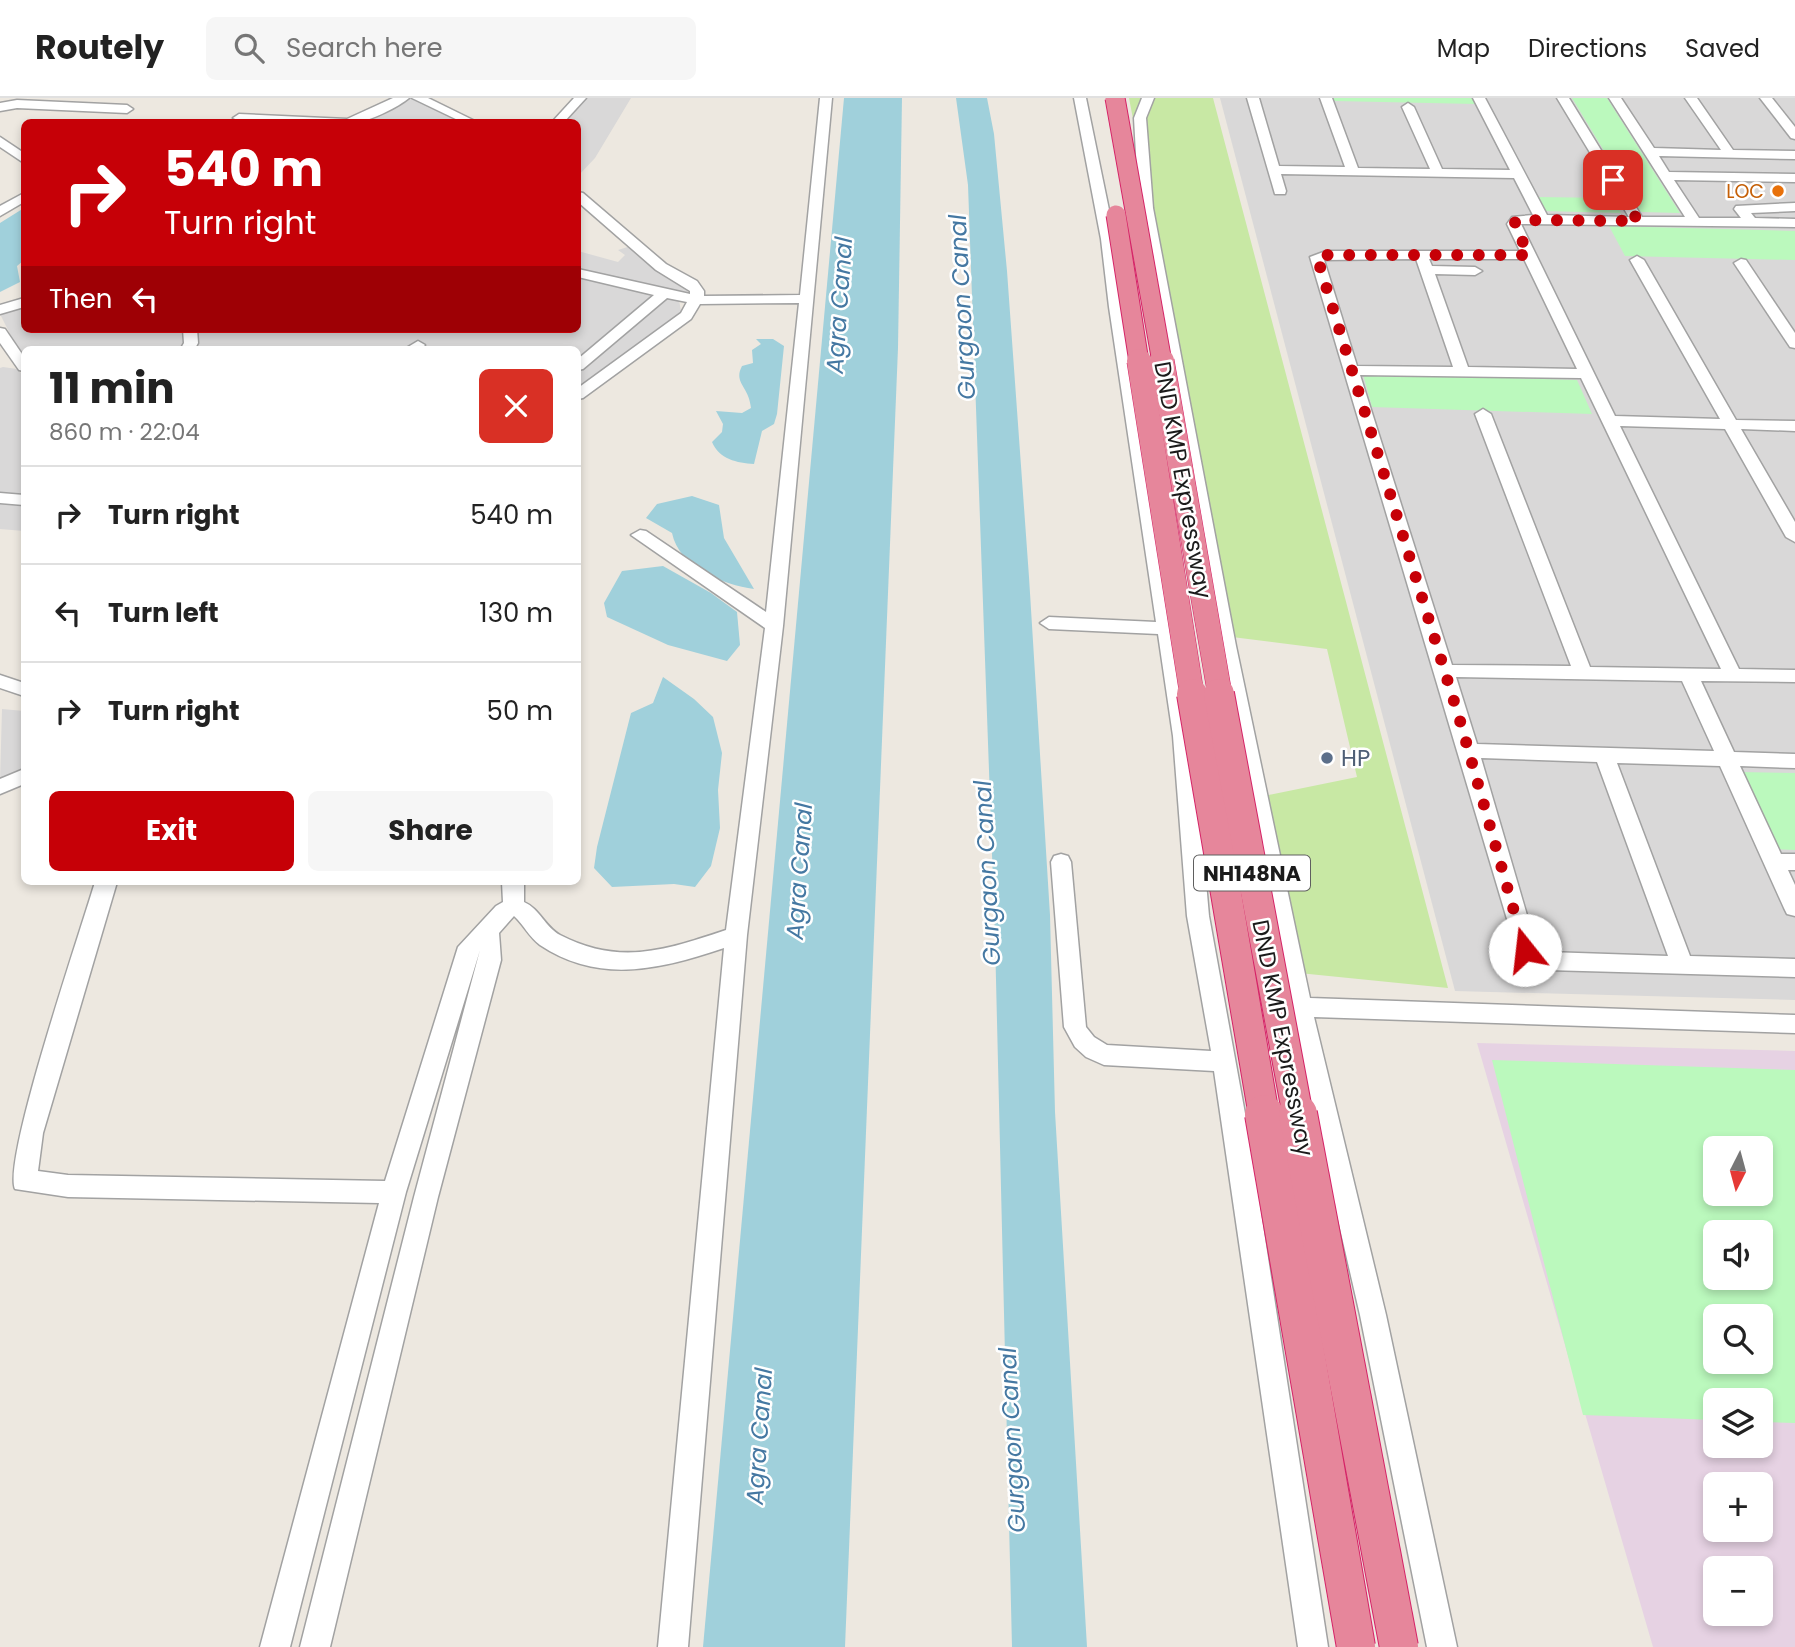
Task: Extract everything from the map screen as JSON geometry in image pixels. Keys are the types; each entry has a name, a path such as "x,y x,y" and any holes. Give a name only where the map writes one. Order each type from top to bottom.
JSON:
{"highway":[{"name":"DND KMP Expressway","path":"1098,98 1199,736 1356,1647"},
{"name":"DND KMP Expressway","path":"1115,98 1229,751 1399,1647"}],"street":[{"path":"354,119 400,98"},
{"path":"418,98 461,119"},
{"path":"561,119 580,98"},
{"path":"673,1647 736,935 774,626 826,98"},
{"path":"1080,98 1108,239 1116,307 1183,736 1198,916 1275,1378 1313,1647"},
{"path":"1148,98 1140,118 1146,208 1227,646 1302,1015 1373,1315 1442,1647"},
{"path":"1253,98 1280,191"},
{"path":"1326,98 1353,172"},
{"path":"1479,98 1542,219"},
{"path":"1563,98 1638,221"},
{"path":"1615,98 1695,222"},
{"path":"1691,98 1730,154"},
{"path":"1766,98 1795,135"},
{"path":"0,107 17,104 127,109"},
{"path":"1408,107 1438,173"},
{"path":"239,118 266,119"},
{"path":"0,141 21,157"},
{"path":"1650,152 1795,155"},
{"path":"1779,154 1795,177"},
{"path":"1273,170 1519,174"},
{"path":"1665,176 1795,177"},
{"path":"0,212 21,199"},
{"path":"581,200 662,267 692,284 697,291 696,300 686,316 581,393"},
{"path":"1752,223 1741,209 1795,208"},
{"path":"1732,675 1514,222 1542,219 1795,223"},
{"path":"1475,271 1424,262 1326,255 1317,257 1445,671 1525,950 1531,956 1547,961 1795,968"},
{"path":"1424,262 1529,255"},
{"path":"1637,260 1795,537"},
{"path":"1424,262 1462,372"},
{"path":"1741,263 1795,344"},
{"path":"581,274 696,300 805,299"},
{"path":"581,363 663,294"},
{"path":"0,310 21,303"},
{"path":"0,332 21,362"},
{"path":"0,365 21,363"},
{"path":"1353,370 1587,374"},
{"path":"1483,414 1583,673"},
{"path":"1609,421 1795,426"},
{"path":"0,498 21,500"},
{"path":"640,535 774,626"},
{"path":"1049,623 1166,628"},
{"path":"1445,671 1795,676"},
{"path":"1689,675 1727,759 1784,862 1795,908"},
{"path":"0,681 21,689"},
{"path":"1469,751 1795,761"},
{"path":"1604,755 1683,966"},
{"path":"0,787 21,777"},
{"path":"1061,862 1075,1027 1080,1039 1090,1049 1104,1055 1224,1062"},
{"path":"105,885 31,1133 24,1181 68,1186 394,1192"},
{"path":"513,885 514,907"},
{"path":"275,1647 394,1192 463,960 476,939 488,931 500,914 514,907 523,909 542,936 600,960 626,963 670,958 736,935"},
{"path":"315,1647 426,1197 490,960 491,942 488,931"},
{"path":"1215,1012 1291,1025 1302,1015 1795,1024"},
{"path":"1302,1015 1795,1034"}],"shaded area":[{"path":"405,98 417,98 462,119 355,119"},
{"path":"580,98 631,98 595,158 581,173 581,119 561,119"},
{"path":"1220,98 1795,98 1795,1000 1455,991"},
{"path":"634,245 691,289 687,292 655,289 581,270 581,252 618,262 625,255 618,250"},
{"path":"581,277 609,285 678,295 682,316 581,388 581,346 21,346 21,356 0,311 21,304 21,333 581,333"},
{"path":"0,368 17,369 21,373 21,498 0,496"},
{"path":"0,501 21,502 21,531 0,529"},
{"path":"2,709 21,711 21,773 0,781"},
{"path":"1477,1043 1795,1051 1795,1647 1653,1647"}],"green space":[{"path":"1129,98 1213,98 1448,988 1289,972 1259,797 1357,777 1327,649 1232,637"},
{"path":"1333,98 1473,98 1476,104 1335,101"},
{"path":"1572,98 1607,98 1680,213 1641,212"},
{"path":"1536,197 1612,198 1621,213 1543,211"},
{"path":"1609,226 1795,231 1795,260 1625,256"},
{"path":"1363,374 1577,380 1592,414 1372,407"},
{"path":"1738,772 1795,773 1795,850 1774,849"},
{"path":"1492,1060 1795,1070 1795,1423 1773,1422 1773,1388 1703,1388 1703,1420 1583,1415"}],"water":[{"name":"Agra Canal","path":"844,98 902,98 898,348 845,1647 703,1647"},
{"name":"Gurgaon Canal","path":"956,98 987,98 994,134 1007,271 1050,915 1055,1112 1087,1647 1012,1647 995,938 968,185"},
{"path":"21,210 21,263 17,266 20,282 0,292 0,223"},
{"path":"756,339 773,339 784,346 777,414 774,424 762,431 754,464 729,459 715,448 712,442 722,432 723,424 716,411 742,413 751,408 739,377 742,366 753,363 752,350 761,344"},
{"path":"692,496 719,505 724,538 754,589 716,578 693,565 683,556 672,533 646,518 657,504"},
{"path":"663,566 711,593 737,612 740,645 727,661 668,645 607,617 604,603 622,571"},
{"path":"663,677 694,699 713,717 722,753 718,790 720,828 711,866 695,887 674,884 612,887 594,868 597,847 631,713 653,703"}],"place":[{"name":"LOC","path":"1778,191"},
{"name":"HP","path":"1327,758"}],"route":[{"path":"1525,950 1461,724 1317,257 1529,255 1514,224 1517,220 1638,221 1613,180"}]}
